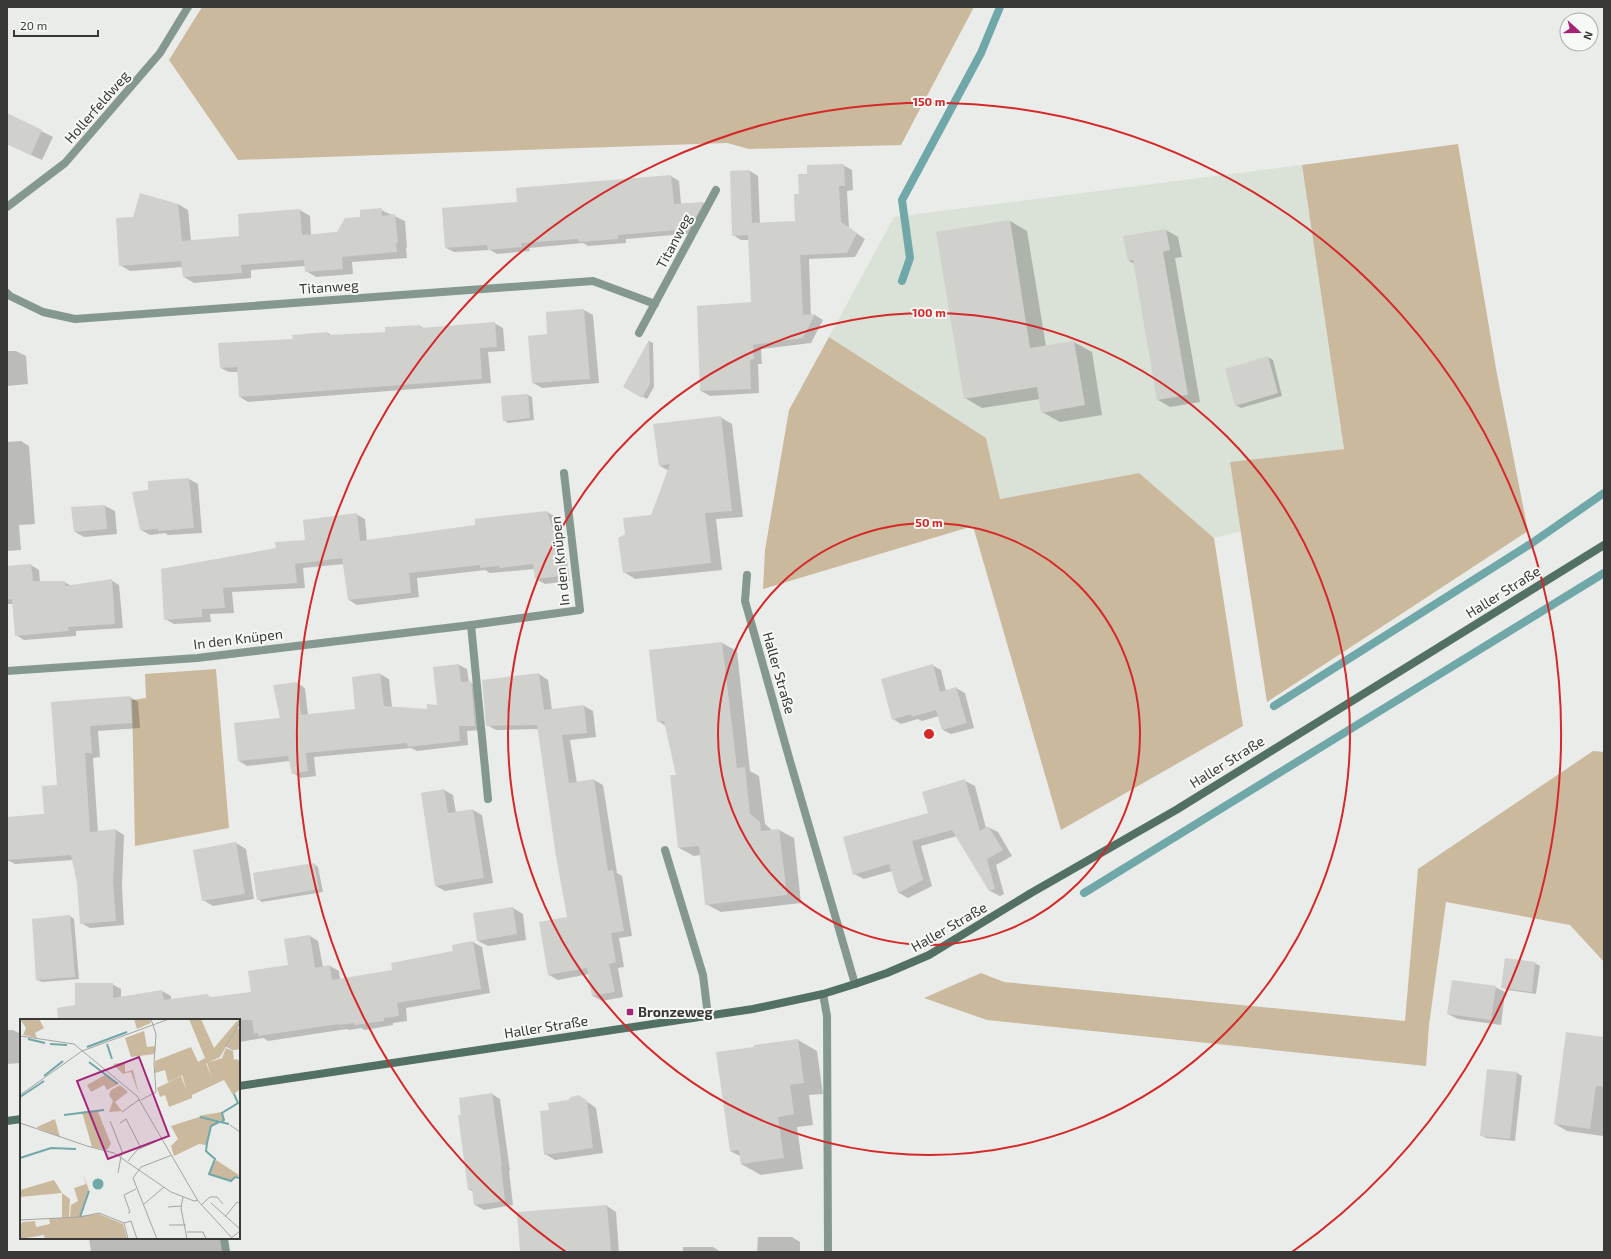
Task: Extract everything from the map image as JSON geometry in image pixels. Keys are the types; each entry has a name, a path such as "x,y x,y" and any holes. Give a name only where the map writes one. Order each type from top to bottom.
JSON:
{"street":[{"name":"Hollerfeldweg","path":"7,207 65,163 160,53 188,7"},
{"name":"Titanweg","path":"639,334 716,190"},
{"name":"Titanweg","path":"7,293 10,296 43,312 75,319 593,281 655,304"},
{"name":"In den Knüpen","path":"7,671 197,658 471,625 580,610 564,473"},
{"name":"Haller Straße","path":"240,1086 753,1009 823,994 887,973 929,955 1031,893 1176,810 1604,545"},
{"name":"Haller Straße","path":"747,575 745,601 855,984"},
{"path":"471,625 488,798"},
{"path":"665,850 703,975 708,1016"},
{"path":"823,994 827,1016 828,1252"},
{"path":"7,1121 20,1119"},
{"path":"224,1239 226,1252"}],"shaded area":[{"path":"202,7 974,7 901,145 749,149 727,143 238,160 169,60"},
{"path":"1458,144 1497,374 1528,531 1267,702 1230,462 1344,449 1302,165"},
{"path":"1302,165 1344,449 1230,462 1241,531 1214,538 1139,473 1000,499 986,438 829,337 894,217"},
{"path":"829,337 986,438 1000,499 1139,473 1214,538 1243,726 1061,830 973,526 763,589 765,550 789,410"},
{"path":"216,669 229,828 135,846 132,700 146,698 145,674"},
{"path":"1593,751 1604,752 1604,962 1570,925 1446,902 1429,1025 1426,1066 987,1020 924,998 981,973 1004,982 1405,1021 1418,869"}],"building":[{"path":"7,113 42,130 31,155 7,144"},
{"path":"844,164 845,186 839,186 841,222 857,233 847,253 800,255 803,315 815,314 803,338 753,345 754,359 750,360 751,389 700,391 697,306 751,302 748,235 732,236 730,171 750,170 752,223 795,221 794,194 799,194 798,174 807,174 807,165"},
{"path":"671,175 674,204 704,202 689,229 618,235 618,239 579,242 578,239 521,243 522,247 488,250 487,245 445,248 442,208 517,202 516,188"},
{"path":"140,193 178,204 182,241 239,236 238,214 300,209 302,235 337,232 345,218 360,217 360,210 382,208 382,216 395,214 398,243 396,243 397,252 342,257 343,269 305,272 304,260 241,265 242,273 183,277 181,261 119,266 116,218 133,217"},
{"path":"1010,220 1030,348 1074,341 1085,405 1041,413 1037,387 964,399 936,232"},
{"path":"1166,229 1170,250 1163,252 1188,395 1157,400 1133,260 1128,261 1123,236"},
{"path":"584,309 590,379 532,383 528,336 547,334 546,312"},
{"path":"495,322 497,347 480,348 482,379 239,397 237,367 220,368 218,343 293,339 292,335 328,332 328,335 385,332 385,327 420,325 421,328"},
{"path":"649,340 650,384 642,398 623,387"},
{"path":"1268,356 1278,393 1235,406 1225,369"},
{"path":"528,394 530,418 503,421 501,396"},
{"path":"721,416 732,511 705,513 711,563 623,573 618,538 625,534 623,518 651,515 670,464 659,466 653,424"},
{"path":"189,478 194,528 158,531 158,529 140,530 132,492 148,490 148,481"},
{"path":"105,505 107,529 74,532 71,507"},
{"path":"547,511 557,542 561,576 535,579 533,564 500,568 499,566 480,568 480,565 409,573 411,593 348,600 342,558 295,564 297,583 223,588 225,608 202,609 202,617 164,620 161,569 276,548 275,542 305,540 303,520 357,513 360,541 475,525 475,519"},
{"path":"31,564 33,581 65,581 65,586 112,579 115,624 68,627 69,631 15,636 12,599 7,600 7,566"},
{"path":"722,642 737,768 745,767 750,814 760,822 761,831 779,829 787,895 705,905 699,846 678,848 670,775 676,775 664,721 657,722 649,650"},
{"path":"459,664 461,682 471,681 475,726 459,726 460,741 408,747 407,743 306,753 308,771 292,774 288,756 238,761 234,723 280,718 273,685 297,682 301,715 355,709 352,677 380,673 384,706 427,709 427,704 437,705 433,667"},
{"path":"933,664 940,692 956,687 967,723 942,730 936,710 912,717 911,714 892,720 881,679"},
{"path":"539,673 544,710 584,705 587,733 562,735 569,783 594,779 608,871 613,870 624,931 611,933 616,962 609,964 615,992 592,996 587,968 548,975 539,922 567,917 556,856 537,725 486,726 482,680"},
{"path":"130,696 132,723 90,726 92,753 85,753 90,832 116,829 113,881 116,921 80,924 77,883 71,855 7,860 7,817 44,814 42,786 57,785 51,702"},
{"path":"965,779 980,831 988,826 1003,850 987,859 995,889 989,891 952,830 912,841 923,880 898,893 889,864 853,875 843,837 928,813 922,792"},
{"path":"444,789 448,813 473,809 484,878 435,886 421,793"},
{"path":"236,842 245,894 202,901 193,850"},
{"path":"314,863 319,889 257,900 253,873"},
{"path":"513,907 517,934 477,941 473,913"},
{"path":"70,915 75,977 36,980 32,919"},
{"path":"310,935 315,968 330,965 332,980 392,970 391,963 453,951 452,945 473,941 481,989 397,1003 399,1016 384,1018 384,1021 355,1025 354,1023 339,1024 258,1036 258,1033 254,1034 252,1020 58,1019 57,1008 75,1005 75,983 113,983 113,998 162,990 164,1000 207,994 211,997 251,992 248,971 288,965 284,939"},
{"path":"1505,958 1535,962 1532,992 1501,988"},
{"path":"1452,980 1496,986 1491,1020 1447,1014"},
{"path":"1566,1032 1604,1037 1604,1087 1596,1086 1590,1129 1554,1124"},
{"path":"798,1039 804,1083 790,1085 794,1114 778,1117 784,1158 741,1164 739,1150 730,1151 716,1052"},
{"path":"1487,1069 1517,1072 1510,1139 1480,1136"},
{"path":"492,1093 502,1166 505,1201 474,1205 472,1189 468,1190 458,1115 461,1115 459,1098"},
{"path":"579,1095 587,1101 593,1148 544,1155 540,1111 549,1110 548,1103 568,1100 571,1097"},
{"path":"607,1205 611,1251 520,1252 517,1212"}],"waterway":[{"path":"902,281 910,258 902,200 981,53 1000,7"},
{"path":"1274,706 1532,543 1604,493"},
{"path":"1084,893 1604,573"}],"place":[{"name":"Bronzeweg","path":"630,1012"}]}
